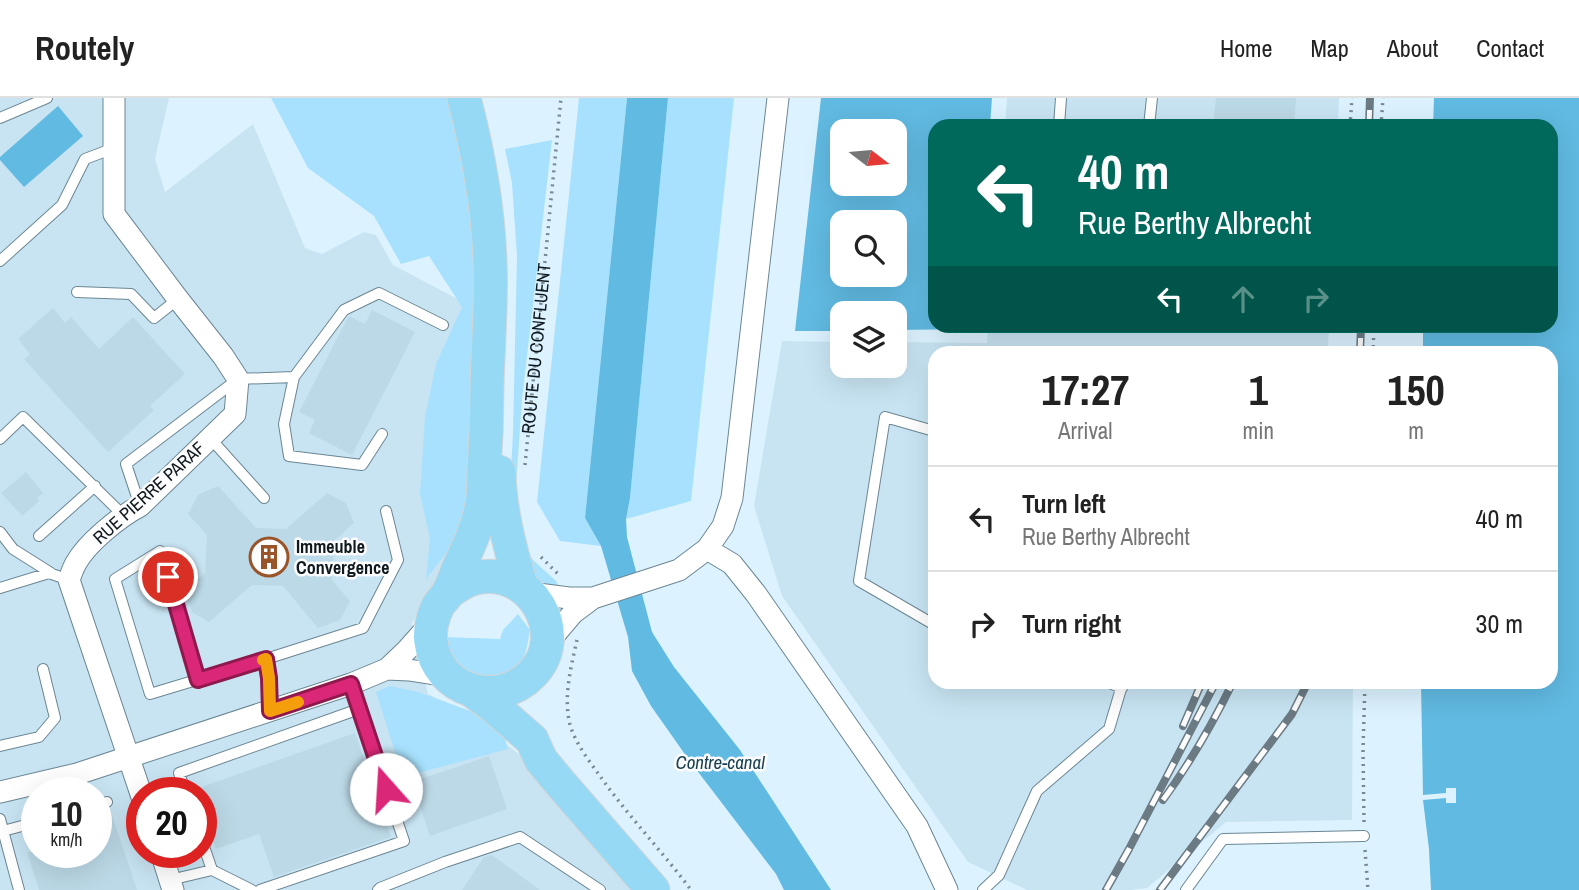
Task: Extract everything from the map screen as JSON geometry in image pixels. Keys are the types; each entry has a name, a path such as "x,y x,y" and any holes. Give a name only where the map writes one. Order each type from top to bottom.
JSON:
{"main road":[{"path":"464,98 481,170 490,261 486,453 482,504 472,539 448,593 438,606 432,622 431,641 436,660 459,683 502,713 532,740 541,760 561,785 653,890"},
{"path":"481,98 499,184 504,237 505,331 499,455 500,497 508,540 525,589"},
{"path":"448,593 461,583 491,576 507,579 525,589 541,608 553,652 532,688 532,740"},
{"path":"459,683 488,694 505,691 521,684 553,652"}],"street":[{"path":"114,98 114,214 223,356 237,379"},
{"path":"525,589 569,598 599,596 679,570 707,549 723,526 733,498 778,98"},
{"name":"RUE PIERRE PARAF","path":"60,577 96,539 235,414 237,379"},
{"path":"707,549 732,564 757,594 917,826 947,890"},
{"path":"60,577 135,777"},
{"path":"553,652 573,613 599,596"},
{"path":"90,777 128,757 351,684 387,669 432,622"},
{"path":"387,669 409,670 459,683"},
{"path":"0,792 21,790"},
{"path":"166,868 172,885"}],"lane":[{"path":"0,118 47,98"},
{"path":"1059,119 1060,98"},
{"path":"1150,119 1152,98"},
{"path":"0,261 62,205 85,159 114,148"},
{"path":"77,292 131,293 154,318 178,299"},
{"path":"382,434 362,465 289,456 284,424 294,377 344,310 379,293 443,324"},
{"path":"131,510 126,464 237,379 294,377"},
{"path":"0,439 23,417 94,486 131,510"},
{"path":"928,429 885,417 859,581 928,620"},
{"path":"210,438 264,498"},
{"path":"39,536 94,486"},
{"path":"198,680 160,551 115,579 150,694 198,680 266,659 363,628 398,560 386,511"},
{"path":"0,533 13,549 60,577"},
{"path":"0,588 60,577"},
{"path":"266,659 270,711"},
{"path":"0,746 39,737 55,718 43,669"},
{"path":"260,890 404,841 351,684"},
{"path":"984,890 999,874 1037,791 1109,729 1122,689"},
{"path":"180,777 179,773 359,709"},
{"path":"0,819 19,890"},
{"path":"3,831 21,826"},
{"path":"1186,890 1223,839 1364,836"},
{"path":"378,890 446,862 520,837 600,890"},
{"path":"172,885 212,870 252,890"}],"path":[{"name":"ROUTE DU CONFLUENT","path":"525,470 561,98"},
{"path":"1350,119 1352,98"},
{"path":"1382,119 1383,98"},
{"path":"538,555 563,578"},
{"path":"553,652 569,675 568,707 571,726 584,755 624,810 691,890"},
{"path":"1365,689 1364,836 1368,890"}],"shaded area":[{"path":"0,98 169,98 155,159 165,192 253,124 305,248 322,254 364,232 376,235 393,265 471,306 457,550 412,623 428,694 467,713 530,763 638,890 0,890"},
{"path":"271,98 453,98 477,227 476,475 454,543 426,579 430,538 420,494 425,417 436,364 462,307 429,256 401,264 374,216 308,168"},
{"path":"579,98 627,98 585,518 601,546 560,541 537,502"},
{"path":"668,98 734,98 691,501 626,519 630,498"},
{"path":"1007,98 1339,98 1338,119 1006,119"},
{"path":"552,140 522,399 515,500 511,470 517,256 512,183 505,149"},
{"path":"988,333 1329,333 1328,346 928,346 928,689 1353,689 1352,820 1226,822 1147,888 1131,890 1027,890 968,862 782,596 754,506 782,341 830,342 830,378 907,378 907,342 987,343"},
{"path":"522,543 533,560 556,581 560,589 537,580"},
{"path":"518,614 530,630 523,658 513,671 498,677 481,676 456,663 444,637 500,639 503,630"},
{"path":"390,686 418,692 473,712 504,736 508,749 403,777 376,692"}],"water":[{"name":"Contre-canal","path":"627,98 668,98 626,519 627,537 652,632 674,667 740,750 831,890 784,890 776,874 651,706 632,671 628,637 601,546 585,518"},
{"path":"821,98 992,98 990,119 928,119 928,330 907,330 907,301 830,301 830,331 795,331"},
{"path":"1434,98 1579,98 1579,890 1431,890 1423,800 1446,798 1446,803 1456,803 1456,788 1446,788 1446,793 1423,795 1421,689 1558,689 1558,346 1423,346 1423,333 1558,333 1558,119 1433,119"},
{"path":"58,106 83,136 24,187 0,157"}],"building":[{"path":"1216,98 1296,98 1294,119 1214,119"},
{"path":"53,308 65,323 71,317 99,349 133,317 185,374 150,406 154,410 108,452 24,359 30,354 18,339"},
{"path":"372,310 415,332 352,455 309,433 315,420 299,412 349,316 365,324"},
{"path":"26,472 43,493 37,498 39,501 22,516 1,493"},
{"name":"Immeuble Convergence","path":"218,486 256,528 286,529 327,493 346,503 354,523 334,541 332,580 350,601 340,620 318,628 283,586 252,585 209,622 192,612 185,591 205,573 207,535 188,514 198,495"},
{"path":"355,733 391,837 274,877 259,834 217,849 217,782"},
{"path":"489,756 507,809 430,836 412,782"},
{"path":"112,815 126,857 126,868 130,868 137,890 39,890 32,868 112,868"},
{"path":"492,855 540,890 462,890 484,857"}],"railway":[{"path":"1369,119 1370,98"},
{"path":"1360,346 1361,333"},
{"path":"1183,726 1199,689"},
{"path":"1106,890 1212,689"},
{"path":"1163,800 1201,742 1229,689"},
{"path":"1160,890 1292,714 1304,689"}],"slow traffic":[{"path":"263,660 266,659 269,678 270,711 298,702"}],"place":[{"name":"Immeuble Convergence","path":"269,557"}],"route":[{"path":"168,577 198,680 266,659 270,711 351,684 386,789"}]}
